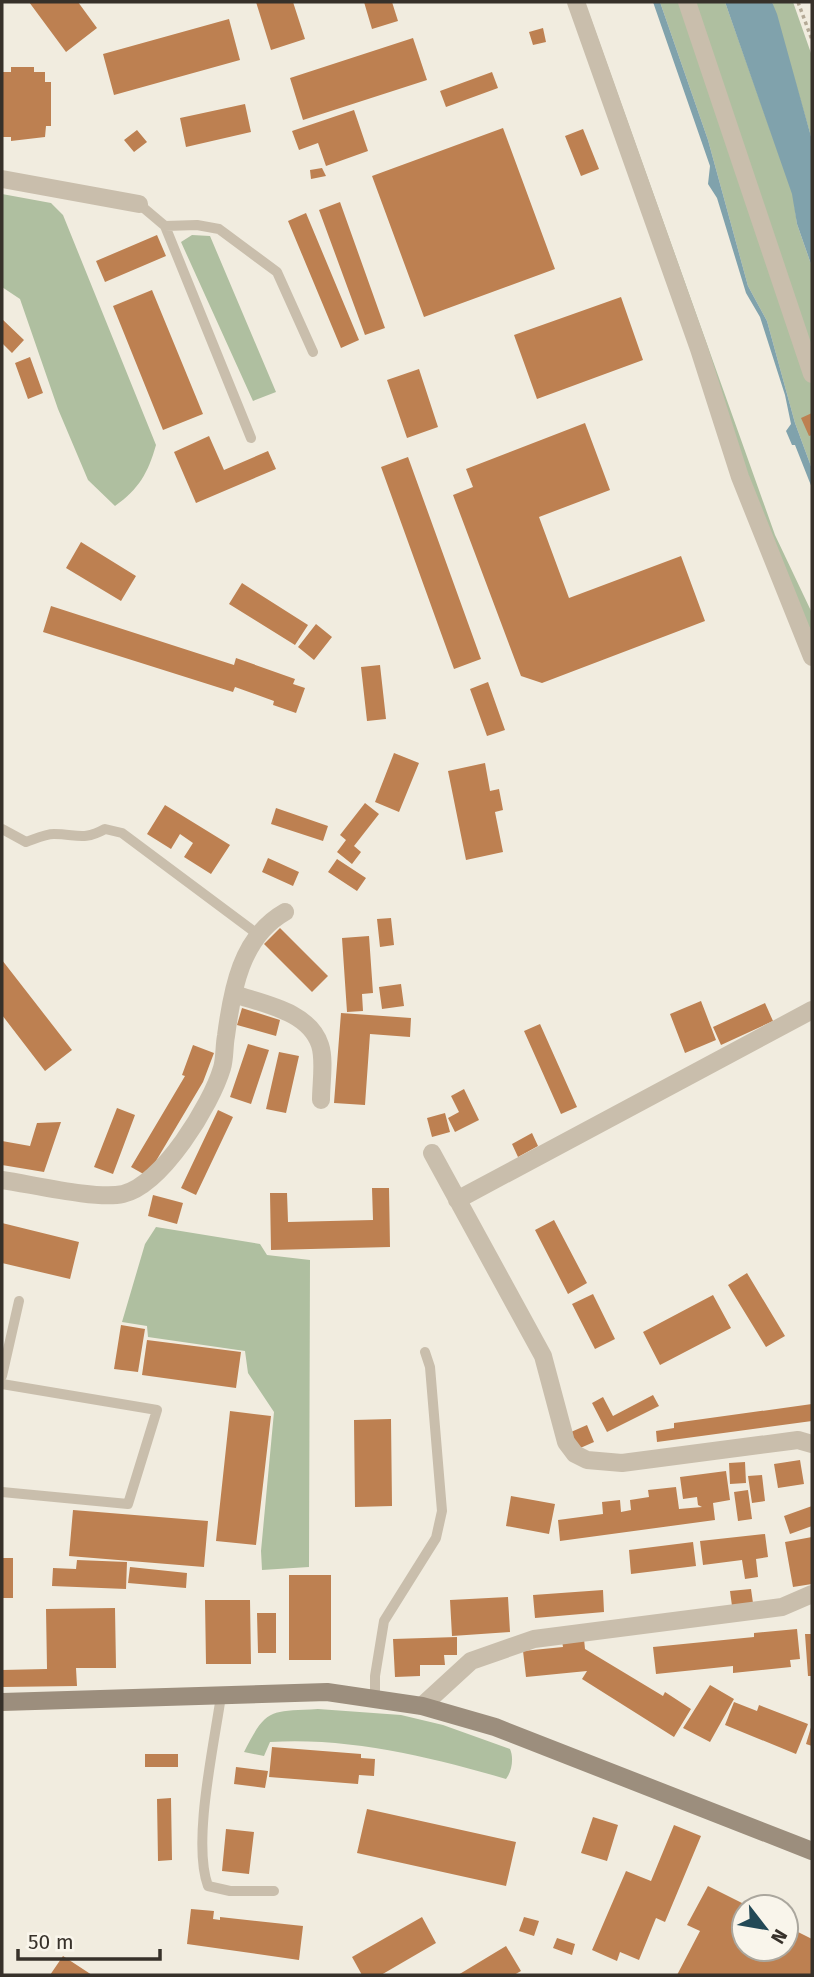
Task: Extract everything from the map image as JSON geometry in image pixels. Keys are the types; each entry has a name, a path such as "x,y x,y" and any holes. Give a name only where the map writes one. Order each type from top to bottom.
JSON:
{"street":[{"path":"576,2 699,349 740,477 812,657"},
{"path":"687,2 812,374"},
{"path":"2,179 139,204"},
{"path":"2,1180 94,1194 121,1194 143,1186 165,1164 203,1108 222,1067 238,975 256,933 285,912"},
{"path":"234,994 295,1016 312,1030 321,1046 321,1100"},
{"path":"457,1200 812,1010"},
{"path":"432,1153 543,1356 566,1442 575,1454 587,1460 622,1463 798,1440 812,1444"},
{"path":"422,1706 471,1661 534,1639 626,1625 782,1607 812,1594"},
{"path":"2,1702 327,1692 422,1706 495,1727 812,1851"}],"lane":[{"path":"139,204 165,226 251,438"},
{"path":"165,226 197,225 219,229 277,272 313,352"},
{"path":"2,829 26,842 50,833 78,838 92,836 105,829 122,834 256,933"},
{"path":"2,1376 19,1301"},
{"path":"375,1699 375,1676 384,1621 404,1584 436,1538 442,1511 430,1367 425,1352"},
{"path":"2,1384 157,1410 128,1504 2,1492"},
{"path":"220,1696 207,1797 202,1871 208,1886 230,1891 274,1891"}],"path":[{"path":"797,2 812,40"}],"green space":[{"path":"585,2 775,535 812,613 812,634 766,528"},
{"path":"660,2 684,2 812,383 812,469 795,423 767,321 748,286 708,140"},
{"path":"689,2 725,2 793,194 797,224 812,267 812,365"},
{"path":"772,2 793,2 812,56 812,140"},
{"path":"2,194 51,203 63,215 156,445 141,480 115,506 88,480 58,409 20,299 2,287"},
{"path":"192,235 210,236 276,392 253,401 181,242"},
{"path":"156,1227 260,1244 267,1255 310,1260 309,1567 262,1570 261,1551 274,1412 248,1373 245,1351 148,1337 147,1326 122,1322 145,1244"},
{"path":"318,1709 401,1715 443,1725 510,1749 511,1768 506,1779 390,1750 300,1741 270,1742 264,1756 244,1752 258,1727 271,1715"}],"water":[{"path":"653,2 660,2 708,140 748,286 767,321 795,423 812,469 812,488 795,445 792,445 786,431 791,424 785,395 760,317 746,293 717,198 708,184 710,166"},
{"path":"725,2 772,2 777,14 812,140 812,267 797,224 792,194"}],"building":[{"path":"29,2 78,2 97,28 66,52"},
{"path":"256,2 293,2 305,39 271,50"},
{"path":"364,2 392,2 398,21 372,29"},
{"path":"229,19 240,60 114,95 103,54"},
{"path":"543,28 546,42 533,45 529,32"},
{"path":"413,38 427,80 303,120 290,78"},
{"path":"11,67 34,67 34,72 45,72 45,82 51,82 51,126 46,126 45,137 11,141 11,137 2,137 2,72 11,72"},
{"path":"492,72 498,88 446,107 440,91"},
{"path":"245,104 251,132 186,147 180,118"},
{"path":"354,110 368,151 326,166 318,143 299,150 292,131"},
{"path":"503,128 555,269 424,317 372,176"},
{"path":"583,129 599,169 581,176 565,136"},
{"path":"137,130 147,142 134,152 124,140"},
{"path":"322,168 326,176 311,179 310,170"},
{"path":"340,202 385,328 365,335 319,210"},
{"path":"306,213 359,340 341,348 288,221"},
{"path":"157,235 166,256 105,282 96,261"},
{"path":"152,290 203,414 163,430 113,306"},
{"path":"621,297 643,360 537,399 514,335"},
{"path":"2,319 24,340 12,353 2,343"},
{"path":"30,357 43,393 28,399 15,363"},
{"path":"419,369 438,427 407,438 387,380"},
{"path":"812,413 812,435 809,436 801,418"},
{"path":"585,423 610,490 539,517 569,598 681,556 705,621 542,683 521,676 453,495 473,487 466,469"},
{"path":"209,436 224,470 268,451 276,469 196,503 174,452"},
{"path":"408,457 481,659 454,669 381,467"},
{"path":"81,542 136,576 121,601 66,568"},
{"path":"242,583 308,625 295,645 229,604"},
{"path":"51,606 234,665 236,658 295,679 293,684 305,688 296,713 273,705 274,701 235,687 233,692 43,632"},
{"path":"316,624 332,637 314,660 298,647"},
{"path":"380,665 386,719 367,721 361,667"},
{"path":"488,682 505,730 487,736 470,689"},
{"path":"394,753 419,763 399,812 375,802"},
{"path":"485,763 490,791 499,789 503,810 495,812 503,852 466,860 448,771"},
{"path":"365,803 379,814 354,846 361,852 352,864 337,852 346,840 340,835"},
{"path":"165,805 230,845 211,874 184,857 193,843 180,834 171,849 147,834"},
{"path":"276,808 328,826 323,841 271,824"},
{"path":"268,858 299,872 293,886 262,872"},
{"path":"337,859 366,878 357,891 328,872"},
{"path":"391,918 394,945 380,947 377,919"},
{"path":"280,928 328,976 312,992 264,944"},
{"path":"369,936 373,993 362,994 363,1011 347,1012 342,938"},
{"path":"2,960 72,1050 45,1071 2,1015"},
{"path":"401,984 404,1006 382,1009 379,987"},
{"path":"701,1001 716,1040 685,1053 670,1014"},
{"path":"765,1003 773,1021 721,1045 713,1027"},
{"path":"242,1008 280,1020 276,1036 237,1025"},
{"path":"341,1013 411,1018 410,1037 370,1034 365,1105 334,1103"},
{"path":"540,1024 577,1107 561,1114 524,1031"},
{"path":"248,1044 269,1050 251,1104 230,1097"},
{"path":"193,1045 214,1053 203,1082 147,1176 131,1167 185,1076 182,1075"},
{"path":"279,1052 299,1056 286,1113 266,1109"},
{"path":"464,1089 479,1120 455,1132 448,1118 459,1112 451,1096"},
{"path":"117,1108 135,1115 113,1174 94,1167"},
{"path":"218,1110 233,1117 196,1195 181,1188"},
{"path":"445,1113 450,1132 432,1137 427,1118"},
{"path":"61,1122 44,1172 2,1165 2,1141 30,1146 37,1123"},
{"path":"532,1133 538,1146 518,1157 512,1144"},
{"path":"372,1188 389,1188 390,1247 271,1250 270,1193 287,1193 288,1222 373,1220"},
{"path":"153,1195 183,1203 177,1224 148,1216"},
{"path":"554,1220 587,1283 568,1294 535,1230"},
{"path":"2,1223 79,1242 70,1279 2,1263"},
{"path":"747,1273 785,1336 766,1347 728,1285"},
{"path":"593,1294 615,1339 595,1349 572,1304"},
{"path":"713,1295 731,1328 660,1365 643,1332"},
{"path":"121,1325 145,1329 138,1372 114,1369"},
{"path":"147,1340 241,1352 236,1388 142,1375"},
{"path":"653,1395 659,1406 607,1432 592,1403 603,1397 613,1416"},
{"path":"812,1404 812,1421 657,1442 656,1431 674,1428 674,1423"},
{"path":"230,1411 271,1416 256,1545 216,1541"},
{"path":"391,1419 392,1506 355,1507 354,1420"},
{"path":"587,1425 594,1442 578,1449 571,1432"},
{"path":"800,1460 804,1484 778,1488 774,1464"},
{"path":"745,1462 746,1483 730,1484 729,1463"},
{"path":"726,1471 730,1500 713,1503 715,1520 560,1541 558,1520 603,1514 602,1502 620,1500 621,1512 631,1510 630,1500 649,1497 648,1490 676,1487 679,1509 702,1507 698,1505 697,1497 683,1499 680,1477"},
{"path":"762,1475 765,1501 752,1503 748,1476"},
{"path":"748,1490 752,1519 738,1521 734,1492"},
{"path":"511,1496 555,1504 549,1534 506,1526"},
{"path":"812,1506 812,1526 790,1534 784,1516"},
{"path":"73,1510 208,1521 204,1567 69,1556"},
{"path":"765,1534 768,1557 756,1559 758,1577 745,1579 742,1560 703,1565 700,1541"},
{"path":"812,1537 812,1584 793,1587 785,1542"},
{"path":"693,1542 696,1566 631,1574 629,1550"},
{"path":"2,1558 13,1558 13,1598 2,1598"},
{"path":"77,1560 127,1562 126,1589 52,1586 53,1568 76,1569"},
{"path":"130,1567 187,1573 186,1588 128,1583"},
{"path":"289,1575 331,1575 331,1660 289,1660"},
{"path":"751,1589 753,1603 732,1606 730,1591"},
{"path":"603,1590 604,1612 535,1618 533,1595"},
{"path":"508,1597 510,1632 452,1636 450,1600"},
{"path":"205,1600 250,1600 251,1664 206,1664"},
{"path":"115,1608 116,1668 76,1668 77,1686 2,1687 2,1670 47,1669 46,1609"},
{"path":"257,1613 276,1613 276,1653 258,1653"},
{"path":"797,1629 800,1659 790,1660 791,1667 733,1673 733,1666 656,1674 653,1647 754,1637 754,1633"},
{"path":"805,1634 812,1634 812,1676 808,1676"},
{"path":"457,1637 457,1655 444,1655 445,1665 420,1665 420,1676 395,1677 393,1639"},
{"path":"584,1639 585,1649 663,1696 665,1692 691,1709 674,1737 582,1679 587,1671 526,1677 523,1651 563,1647 562,1641"},
{"path":"710,1685 734,1699 710,1742 683,1728"},
{"path":"734,1702 757,1711 759,1705 808,1724 796,1754 725,1725"},
{"path":"812,1724 812,1746 806,1744"},
{"path":"272,1747 361,1754 361,1758 375,1759 374,1776 359,1775 358,1784 269,1777"},
{"path":"145,1754 178,1754 178,1767 145,1767"},
{"path":"236,1767 268,1771 265,1788 234,1784"},
{"path":"171,1798 172,1860 158,1861 157,1799"},
{"path":"367,1809 516,1842 506,1886 357,1853"},
{"path":"593,1817 618,1825 607,1861 581,1853"},
{"path":"674,1825 701,1836 665,1922 656,1918 639,1960 620,1952 617,1961 592,1950 626,1871 651,1881"},
{"path":"226,1829 254,1832 249,1874 222,1871"},
{"path":"708,1886 730,1897 730,1963 800,1963 800,1933 812,1939 812,1975 677,1975 700,1931 687,1925"},
{"path":"191,1909 214,1911 213,1919 220,1920 220,1917 303,1926 299,1960 187,1944"},
{"path":"422,1917 436,1943 381,1975 362,1975 352,1957"},
{"path":"524,1917 539,1921 534,1936 519,1931"},
{"path":"557,1938 575,1944 572,1955 553,1948"},
{"path":"506,1946 521,1971 514,1975 458,1975"},
{"path":"63,1956 92,1975 50,1975"}]}
